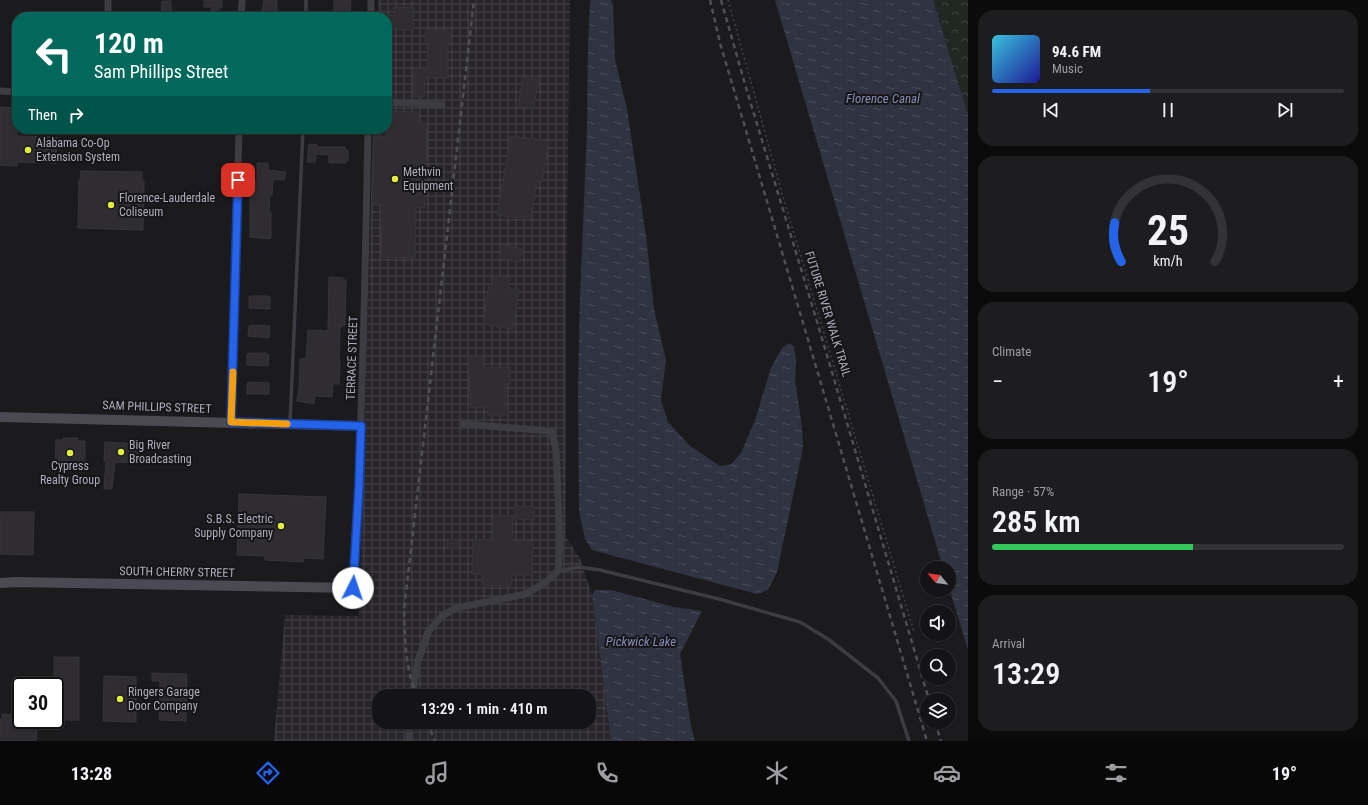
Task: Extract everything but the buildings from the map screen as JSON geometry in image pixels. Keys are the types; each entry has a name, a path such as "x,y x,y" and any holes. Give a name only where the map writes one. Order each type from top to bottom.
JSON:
{"street":[{"path":"108,0 108,12"},
{"path":"242,0 242,12"},
{"path":"371,0 371,12"},
{"path":"0,92 12,92"},
{"path":"392,102 442,105"},
{"path":"231,422 239,134"},
{"name":"TERRACE STREET","path":"353,588 361,426 368,134"},
{"name":"SAM PHILLIPS STREET","path":"0,417 361,426"},
{"path":"413,689 418,661 428,632 442,616 456,608 526,594 546,582 558,571 560,544 556,450 552,431 463,424"},
{"name":"SOUTH CHERRY STREET","path":"0,583 24,582 353,588"},
{"path":"409,741 410,729"}],"lane":[{"path":"306,0 306,12"},
{"path":"290,424 303,134"},
{"path":"558,571 579,566 600,570 719,599 800,622 828,639 878,678 896,701 909,741"}],"path":[{"name":"FUTURE RIVER WALK TRAIL","path":"728,0 784,197 914,632"}],"shaded area":[{"path":"378,0 570,0 566,302 566,537 580,558 592,595 611,741 274,741 285,615 359,616 373,134 392,134 392,12 377,12"}],"green space":[{"path":"933,0 968,0 968,115"}],"water":[{"path":"591,0 611,0 613,5 615,59 627,109 646,236 654,309 666,360 661,400 668,422 690,446 720,466 731,464 741,453 755,420 771,368 782,348 789,343 794,346 796,360 795,380 802,427 803,448 777,572 768,590 757,594 592,550 585,539 579,511 578,388 587,128 588,43"},
{"name":"Florence Canal","path":"775,0 933,0 968,115 968,650 956,610 956,605 954,605 952,597 956,597 956,561 941,561"},
{"name":"Pickwick Lake","path":"595,590 611,590 674,607 702,611 680,654 691,726 695,741 611,741 592,595"}],"railway":[{"path":"414,689 410,675 405,643 404,610 474,0"},
{"path":"710,0 720,43 927,741"},
{"path":"721,0 927,693"},
{"path":"430,729 435,741"},
{"path":"937,729 941,741"}],"slow traffic":[{"path":"233,372 231,422 287,424"}],"place":[{"name":"Alabama Co-Op Extension System","path":"28,150"},
{"name":"Methvin Equipment","path":"395,179"},
{"name":"Florence-Lauderdale Coliseum","path":"111,205"},
{"name":"Big River Broadcasting","path":"121,452"},
{"name":"Cypress Realty Group","path":"70,453"},
{"name":"S.B.S. Electric Supply Company","path":"281,526"},
{"name":"Ringers Garage Door Company","path":"120,699"}],"route":[{"path":"238,180 231,422 361,426 353,588"}]}
